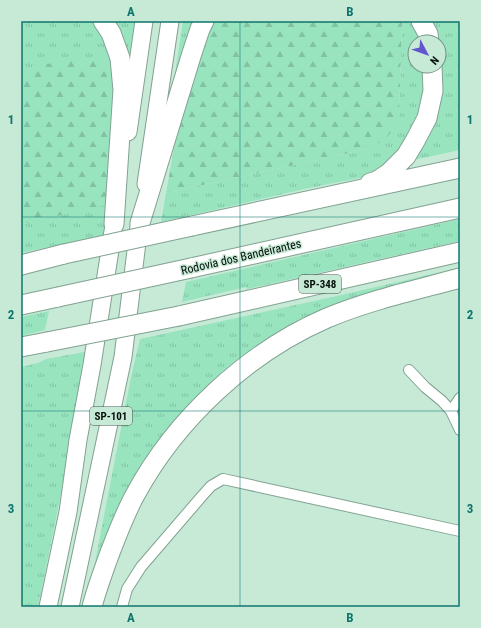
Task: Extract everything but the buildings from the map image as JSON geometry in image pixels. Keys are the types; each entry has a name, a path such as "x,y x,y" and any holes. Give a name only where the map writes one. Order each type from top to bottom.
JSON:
{"highway":[{"path":"103,21 111,33 120,58 123,90 114,224"},
{"name":"SP-101","path":"48,607 68,512 78,440 92,365 114,224 144,21"},
{"name":"SP-101","path":"70,607 123,357 140,223 170,21"},
{"path":"140,223 192,53 204,21"},
{"path":"421,21 428,34"},
{"path":"323,198 377,181 389,173 406,156 426,118 433,91 432,74"},
{"path":"21,265 64,254 460,168"},
{"name":"Rodovia dos Bandeirantes","path":"21,305 460,208"},
{"name":"SP-348","path":"21,347 179,316 460,252"},
{"path":"92,607 118,530 135,494 175,435 197,409 250,362 278,344 327,318 360,306 460,278"}],"street":[{"path":"409,370 451,411 460,430"},
{"path":"451,411 460,398"},
{"path":"122,607 127,589 140,567 211,486 223,479 460,531"}],"green space":[{"path":"21,21 97,21 113,59 115,116 104,235 21,253"},
{"path":"112,21 138,21 129,79"},
{"path":"183,21 198,21 172,93"},
{"path":"213,21 402,21 399,116 393,130 384,140 367,149 166,193 177,131 199,52"},
{"path":"402,21 413,21 419,34 407,34 407,74 426,74 424,100 409,143 382,168 364,177 161,222 166,193 367,149 399,116"},
{"path":"430,21 460,21 460,150 409,161 436,74 447,74 447,34 433,34"},
{"path":"97,56 113,59 116,79 107,205 21,224 21,81 47,64"},
{"path":"460,219 460,241 247,289 246,287 182,302 186,282"},
{"path":"454,269 456,273 367,297 196,404 90,588 131,377 140,339"},
{"path":"49,311 45,330 21,336 21,317"},
{"path":"90,351 38,607 21,607 21,367 38,363 46,359"}]}
